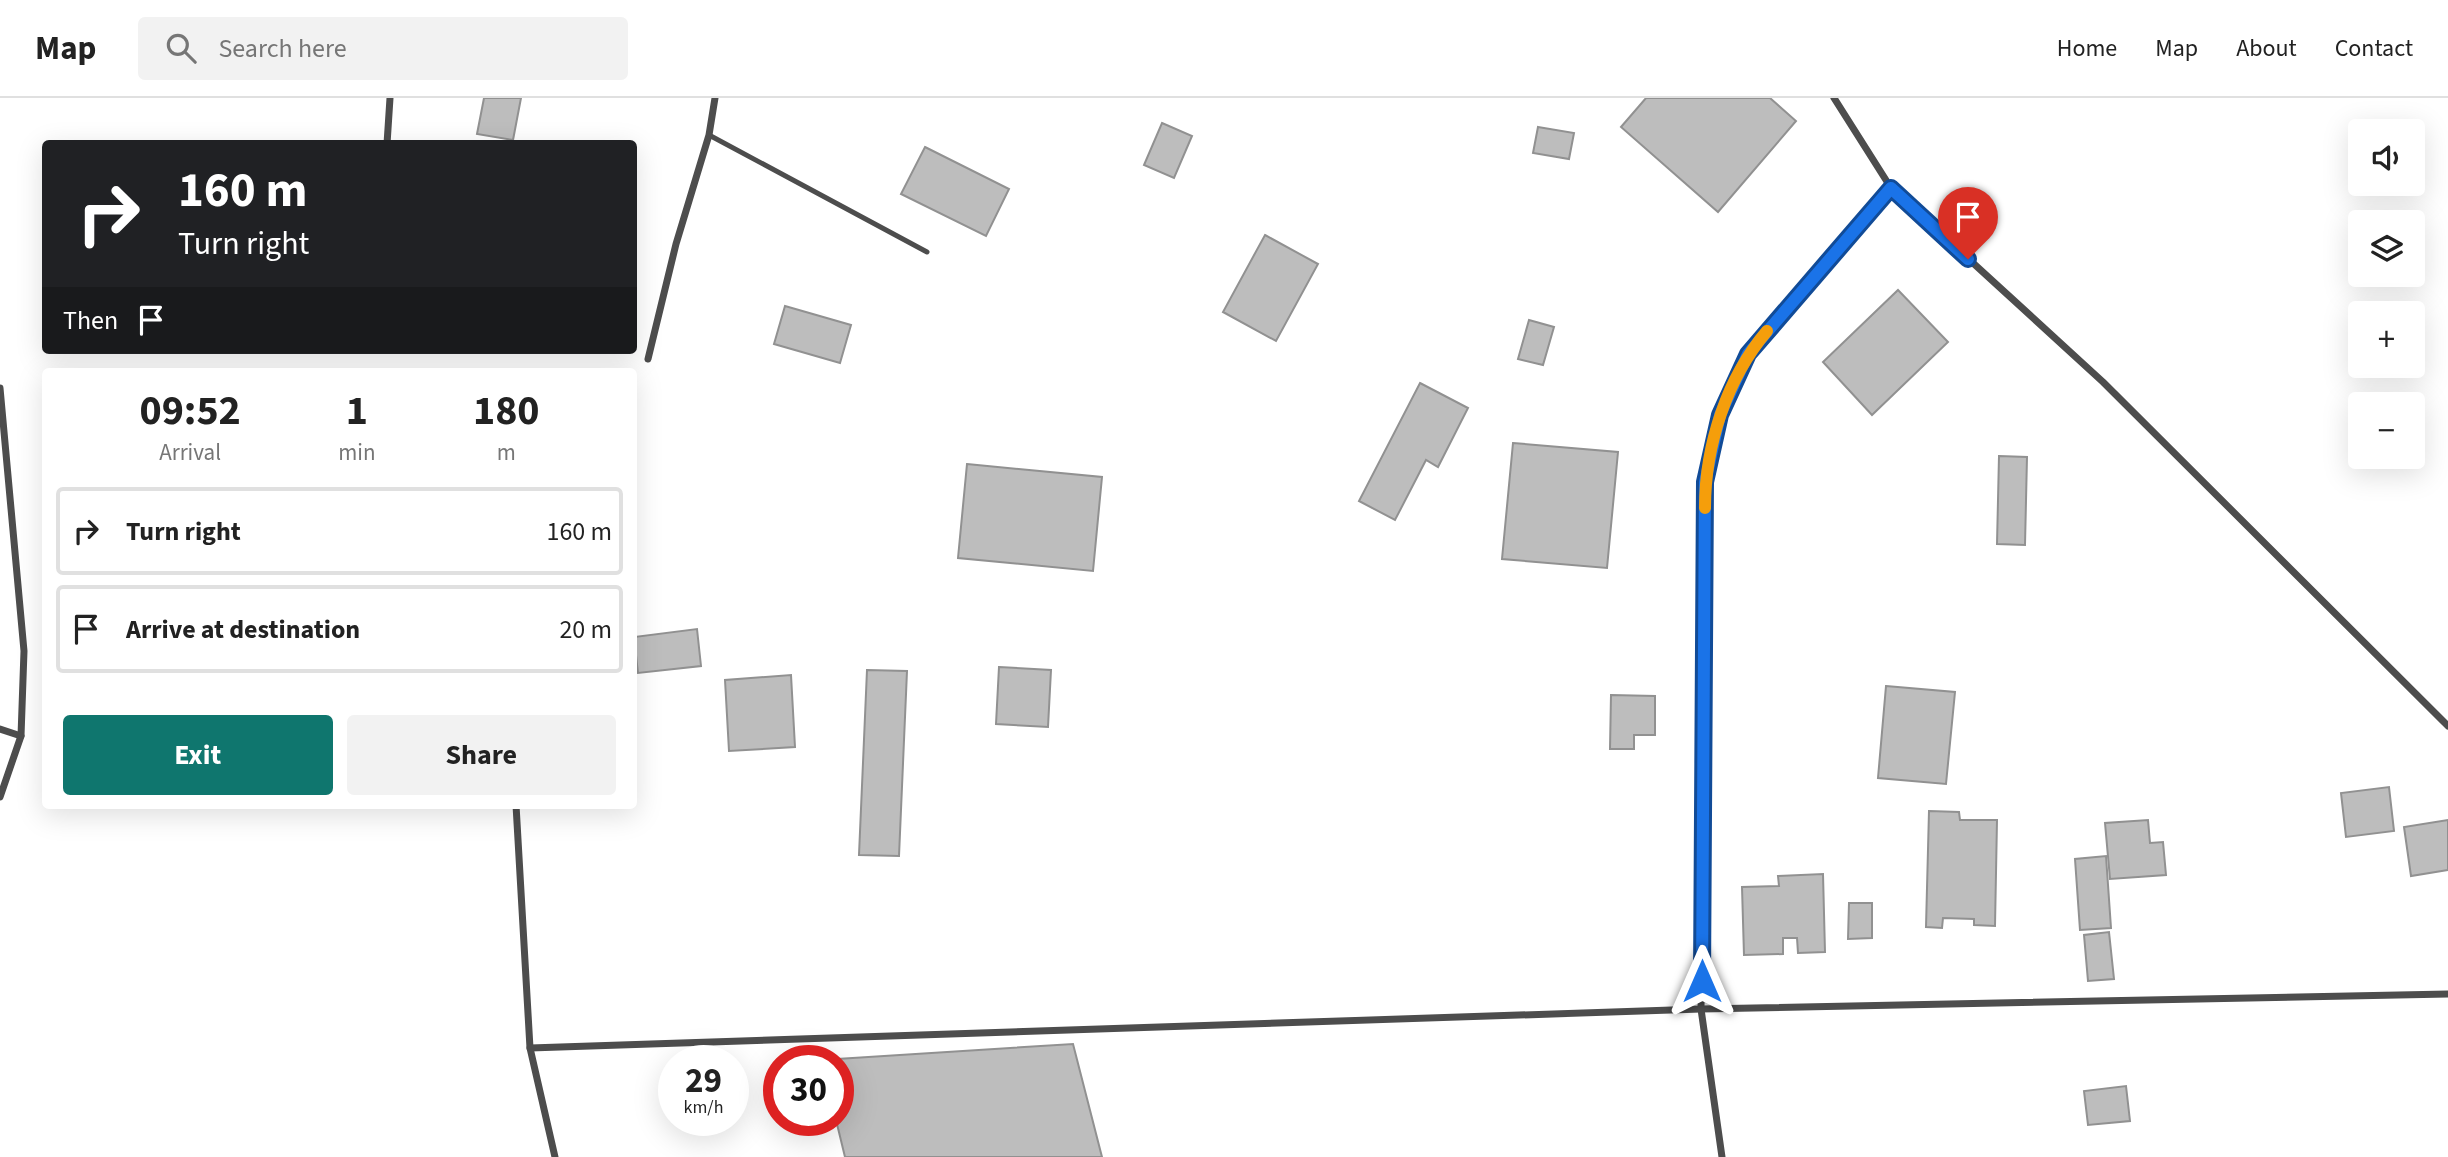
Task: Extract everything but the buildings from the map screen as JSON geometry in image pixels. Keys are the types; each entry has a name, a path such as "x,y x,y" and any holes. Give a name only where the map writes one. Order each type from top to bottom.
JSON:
{"street":[{"path":"387,140 390,98"},
{"path":"648,359 676,244 709,135 715,98"},
{"path":"1834,98 1891,188 2103,382 2448,726"},
{"path":"1722,1157 1701,1009 1705,482 1720,415 1748,354 1891,188"},
{"path":"0,388 24,651 21,736 0,797"},
{"path":"0,729 21,736"},
{"path":"516,809 530,1048 555,1157"},
{"path":"530,1048 1701,1009 2448,994"}],"lane":[{"path":"709,135 927,253"}],"slow traffic":[{"path":"1705,508 1705,482 1720,415 1748,354 1767,331"}],"route":[{"path":"1702,981 1705,482 1720,415 1748,354 1891,188 1968,259"}]}
